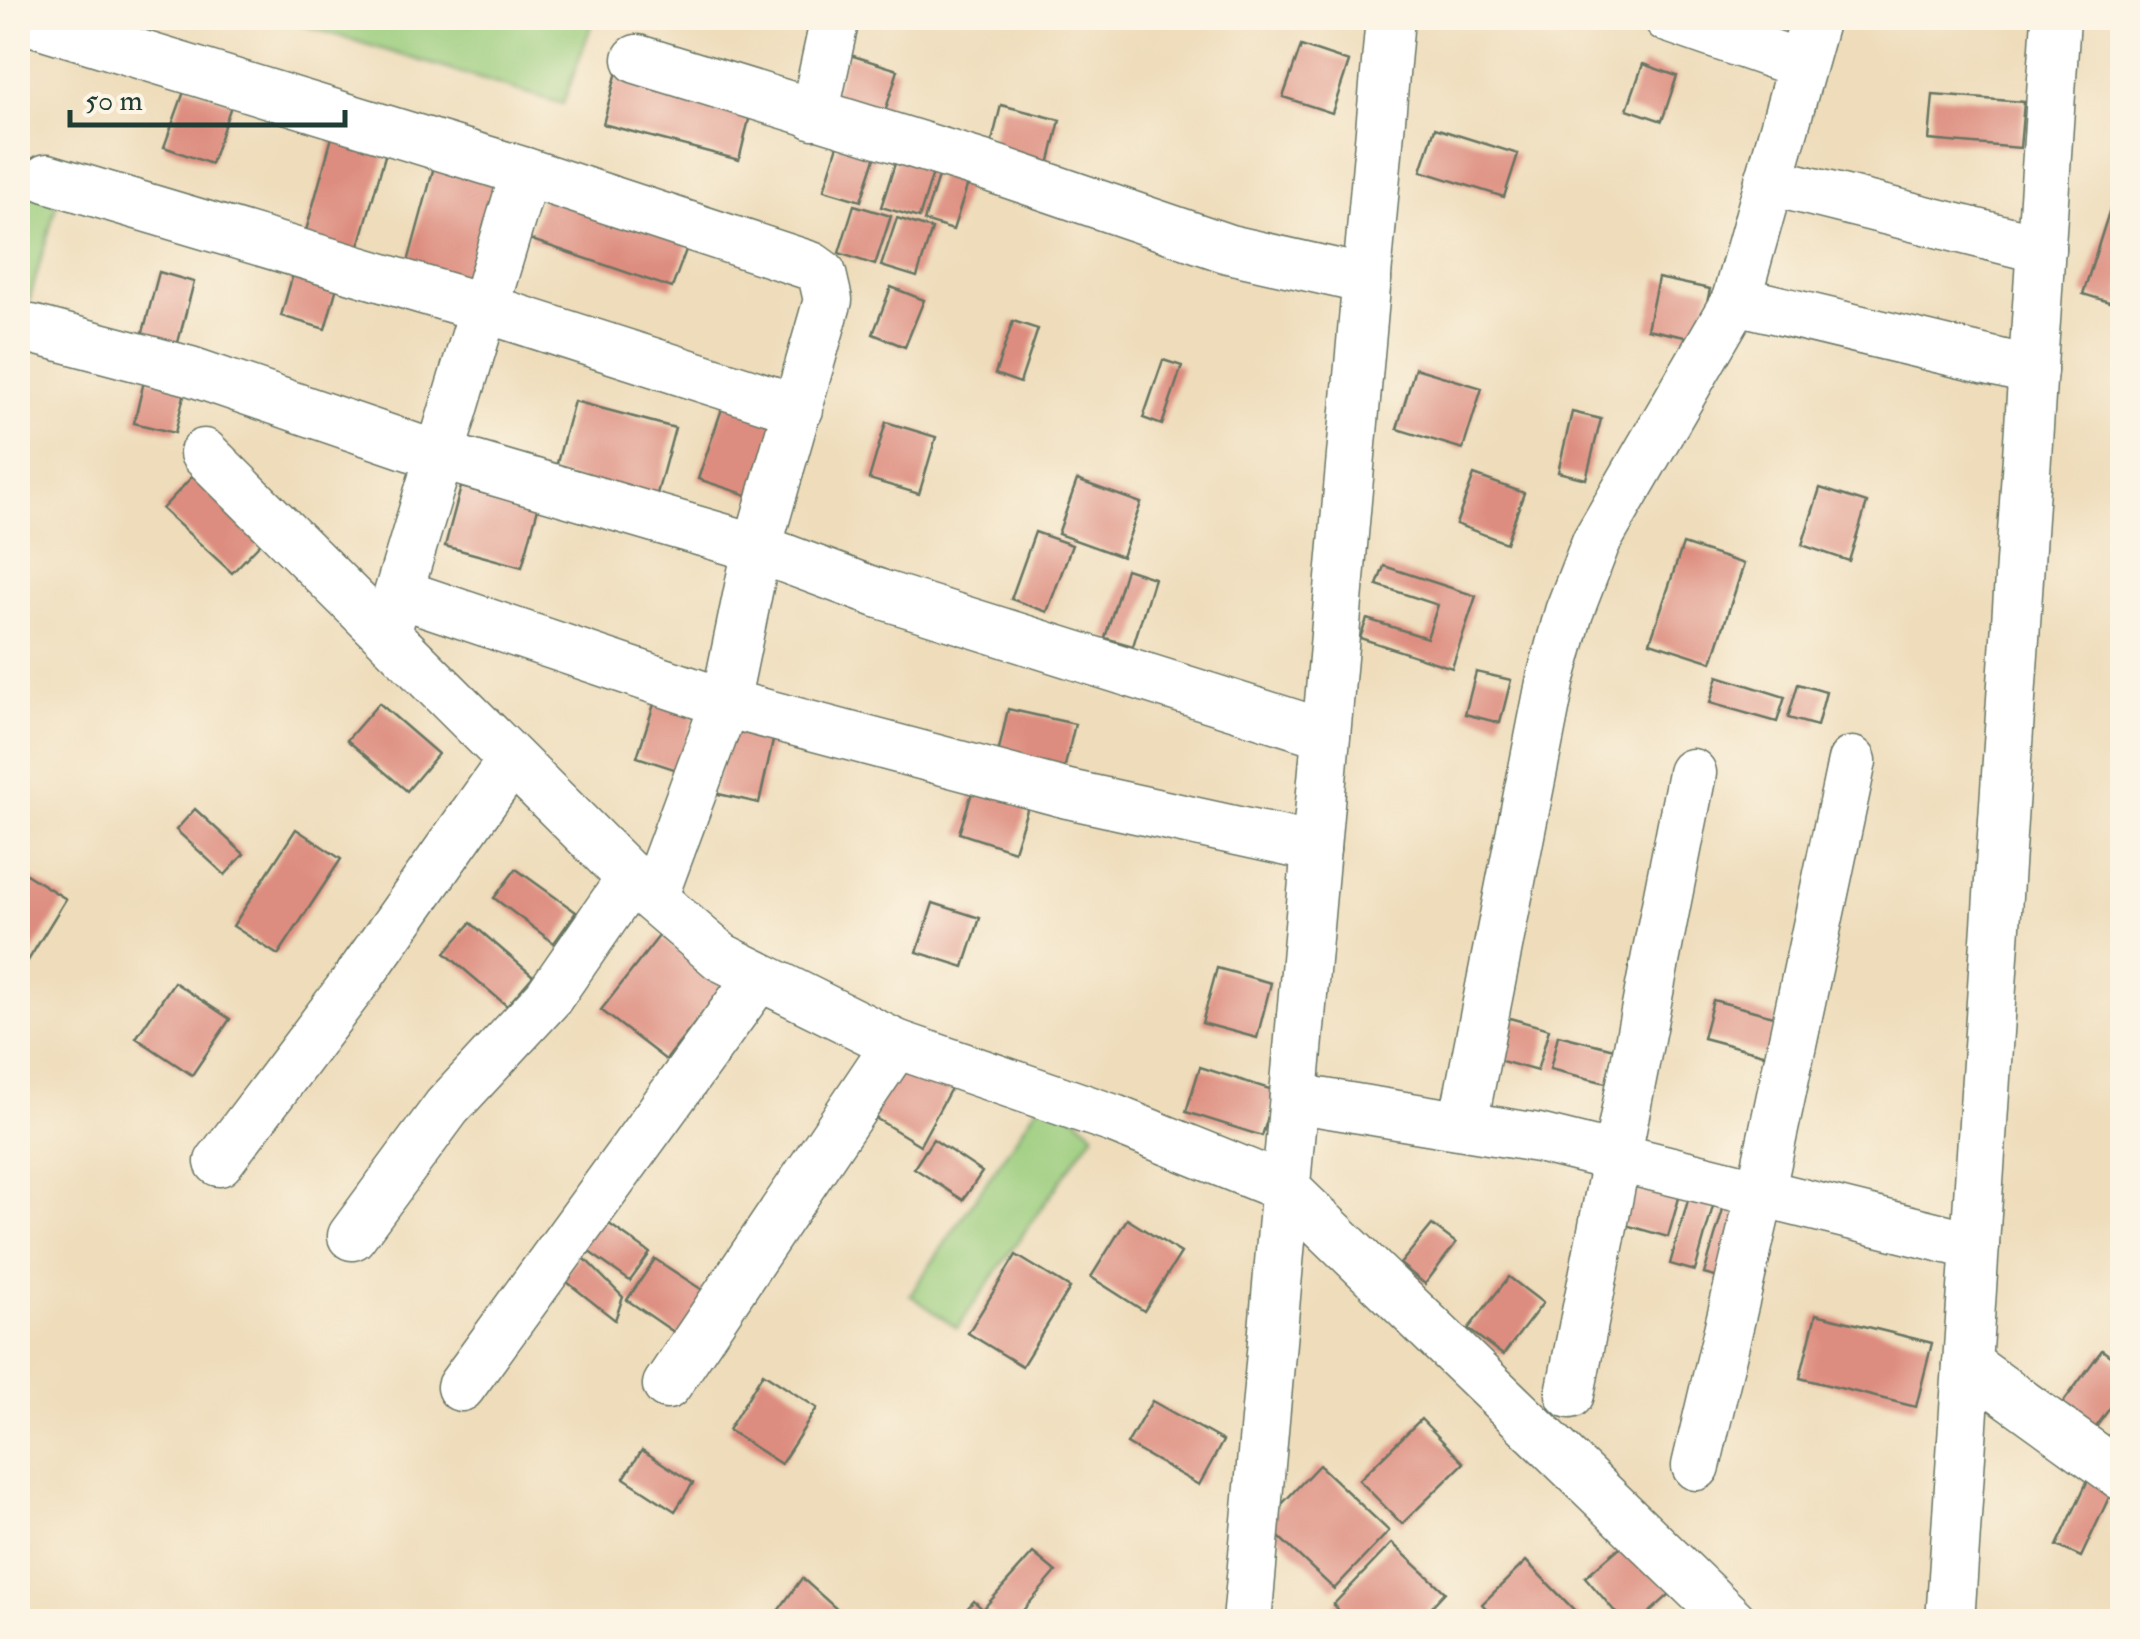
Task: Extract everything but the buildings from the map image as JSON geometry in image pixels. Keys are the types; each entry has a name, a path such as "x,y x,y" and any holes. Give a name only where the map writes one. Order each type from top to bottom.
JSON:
{"street":[{"path":"21,18 525,172 811,266 822,274 828,300 757,548 725,703 642,887 548,998 447,1107 352,1236"},
{"path":"814,115 834,18"},
{"path":"1247,1622 1390,18"},
{"path":"1668,18 1800,64"},
{"path":"1464,1124 1548,697 1569,612 1596,542 1736,300 1815,18"},
{"path":"1950,1622 2056,18"},
{"path":"636,59 984,165 1210,243 1367,280"},
{"path":"392,615 525,172"},
{"path":"47,178 484,308 799,409"},
{"path":"1769,180 2041,249"},
{"path":"1736,300 2033,371"},
{"path":"31,329 190,371 440,455 757,548 897,599 1326,734"},
{"path":"204,453 392,615 512,760 642,887 721,957 896,1044 1114,1119 1286,1188 1551,1444 1709,1614"},
{"path":"392,615 1068,794 1316,848"},
{"path":"219,1162 358,978 512,760"},
{"path":"1696,1466 1760,1194 1852,761"},
{"path":"1570,1394 1692,774"},
{"path":"462,1388 758,978"},
{"path":"667,1384 896,1044"},
{"path":"1294,1098 1464,1124 1616,1156 1975,1246"},
{"path":"1967,1364 2122,1476"}],"green space":[{"path":"301,18 594,18 563,104 299,24"},
{"path":"18,177 60,192 29,301 18,298"},
{"path":"1048,1091 1094,1133 957,1328 910,1295"}]}
